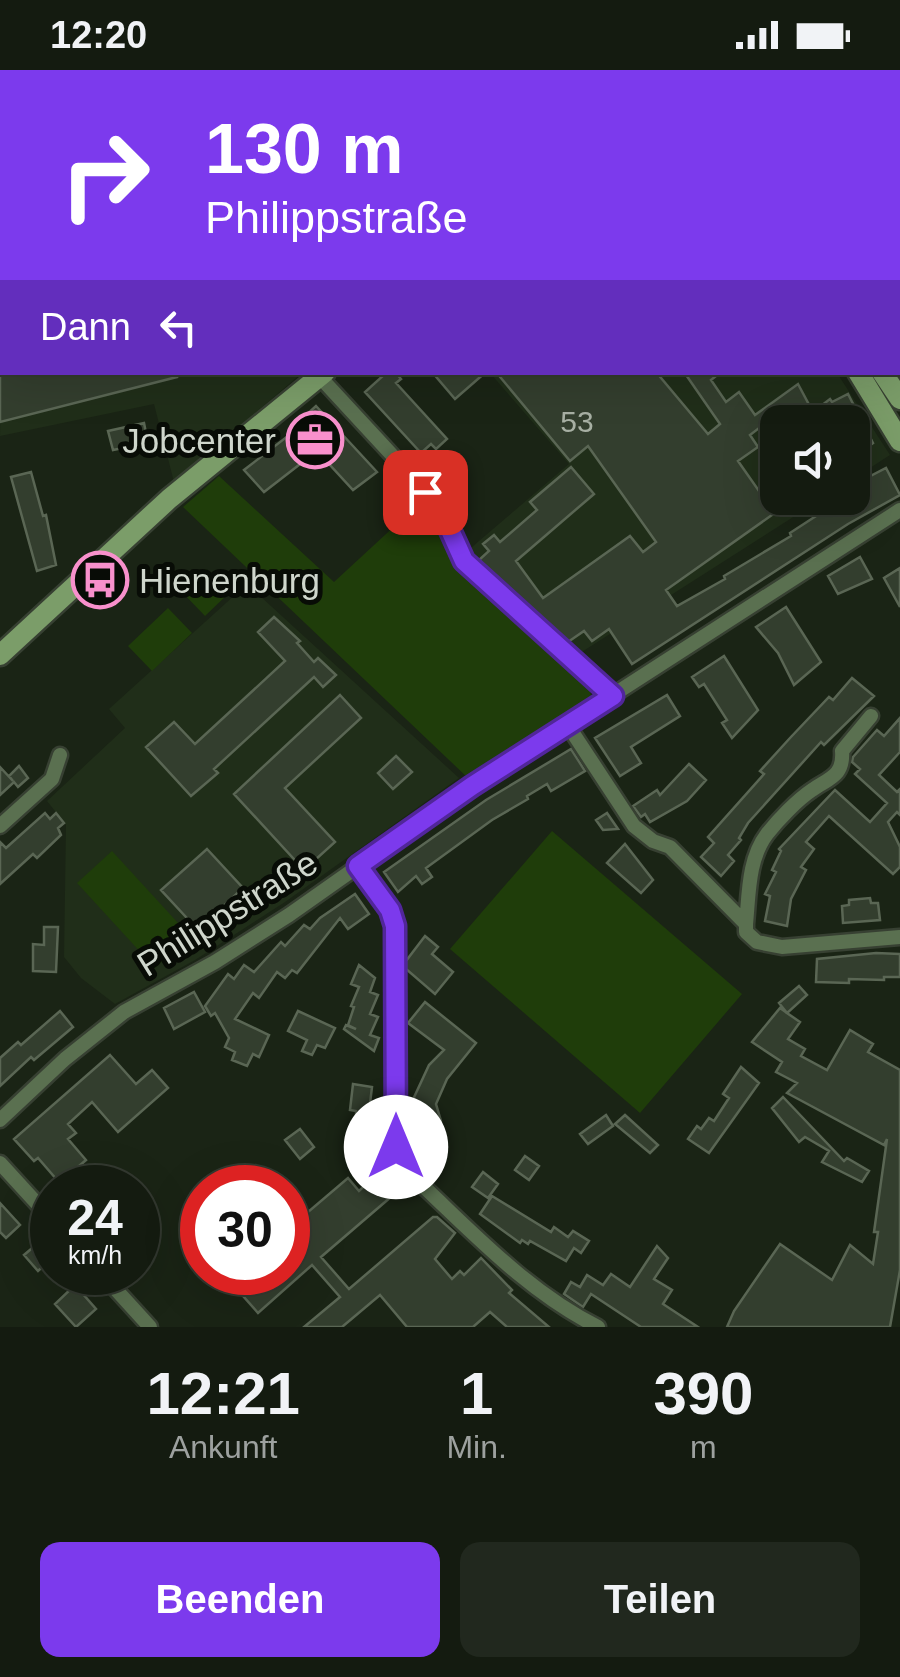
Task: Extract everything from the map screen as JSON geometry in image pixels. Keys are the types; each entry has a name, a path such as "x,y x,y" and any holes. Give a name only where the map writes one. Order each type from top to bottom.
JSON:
{"main road":[{"path":"0,655 169,498 321,375"},
{"path":"860,375 900,441"},
{"path":"884,375 899,397"}],"street":[{"path":"323,375 440,508 464,561 613,696"},
{"name":"Philippstraße","path":"0,1120 64,1059 124,1012 215,962 567,724 900,510"},
{"path":"871,716 842,752 842,766 836,776 813,789 766,835 753,861 746,932 758,942 782,947 900,937"},
{"path":"567,724 634,826 653,841 670,847 746,924"},
{"path":"0,826 52,779 60,755"},
{"path":"358,866 390,910 395,926 396,1147 400,1160 408,1172 527,1282 552,1302 598,1327"},
{"path":"0,1163 30,1196"},
{"path":"121,1295 150,1327"}],"shaded area":[{"path":"1,375 300,375 174,482 154,404 0,436"},
{"path":"492,375 838,375 858,405 760,405 760,515 796,515 577,655 465,553 569,464"},
{"path":"870,424 890,455 870,468"},
{"path":"247,584 459,778 285,902 195,960 115,1004 81,978 64,957 66,825 47,801 125,728 109,709"}],"green space":[{"path":"219,476 334,582 412,510 439,535 455,564 587,683 593,701 469,779 183,507"},
{"path":"206,569 229,593 205,616 181,591"},
{"path":"168,608 192,633 152,671 128,646"},
{"path":"552,831 742,994 640,1113 450,949"},
{"path":"112,851 190,936 155,968 77,883"}],"building":[{"path":"0,375 177,375 177,377 0,422"},
{"path":"384,375 398,375 401,379 396,383 447,439 436,449 431,444 421,453 365,392"},
{"path":"435,375 483,375 455,399"},
{"path":"498,375 659,375 708,434 720,424 686,375 717,375 711,380 726,402 739,392 755,415 760,411 760,427 750,435 758,447 738,461 760,492 760,515 772,515 666,590 677,606 725,579 724,576 791,536 818,515 864,515 632,664 609,629 592,641 584,631 568,642 479,560 489,551 483,544 494,535 500,542 537,510 530,502 571,467 594,494 516,561 543,598 630,536 643,552 656,542 588,446 570,461"},
{"path":"798,384 809,405 769,405"},
{"path":"848,394 854,405 822,405 830,399 832,402"},
{"name":"Jobcenter","path":"316,406 377,472 353,490 317,451 264,492 244,470 297,429 294,426"},
{"path":"144,423 148,443 113,450 108,431"},
{"path":"886,468 900,495 870,512 870,476"},
{"path":"31,472 43,516 46,515 56,565 37,571 11,477"},
{"path":"860,557 872,579 838,594 828,576"},
{"path":"900,568 900,607 884,578"},
{"path":"786,607 821,662 794,685 778,653 756,627"},
{"path":"274,617 300,641 297,643 314,662 318,658 336,675 323,687 314,677 214,769 218,773 191,796 146,747 174,722 195,744 285,661 258,632"},
{"path":"724,656 758,710 732,738 722,723 727,720 704,684 699,687 692,677"},
{"path":"852,678 874,696 824,745 821,742 748,823 741,840 728,855 734,861 721,876 701,857 714,843 708,837 764,774 760,771"},
{"path":"340,695 361,718 285,788 335,842 304,870 234,794"},
{"path":"667,695 680,716 631,747 641,763 620,776 595,738"},
{"path":"900,718 900,752 879,775 897,792 900,789 900,815 897,812 888,822 900,847 900,867 893,874 829,816 806,842 814,849 801,867 806,870 791,899 787,926 765,921 770,896 765,894 776,872 772,870 779,849 835,790 870,822 887,803 855,774 860,769 852,762 877,730 884,736"},
{"path":"571,749 585,771 551,791 547,784 527,796 528,799 426,868 432,877 422,884 416,876 398,892 384,872 486,800"},
{"path":"396,756 412,772 393,789 378,773"},
{"path":"689,764 706,780 687,801 650,822 645,814 641,817 633,806 657,790 660,795"},
{"path":"19,766 28,778 18,787 14,782 0,795 0,767 13,781 9,776"},
{"path":"45,813 50,819 56,813 64,823 58,828 61,835 0,884 0,842 6,848"},
{"path":"607,813 618,829 603,830 596,820"},
{"path":"625,844 653,880 641,893 607,863"},
{"path":"207,849 243,888 198,930 161,890"},
{"path":"355,894 369,914 348,929 340,918 297,973 292,970 285,978 277,972 259,998 253,993 235,1019 269,1035 259,1057 253,1054 247,1066 232,1060 235,1052 225,1047 229,1038 215,1013 211,1016 205,1006 228,974 234,979 244,965 254,972 281,942 285,946 304,925 310,929"},
{"path":"870,898 871,903 878,903 880,920 843,923 842,906 849,905 849,900"},
{"path":"44,927 58,927 56,972 33,971 33,944 44,945"},
{"path":"425,936 438,947 432,954 453,972 435,994 406,969 406,961"},
{"path":"900,954 900,977 816,982 817,959"},
{"path":"359,965 375,978 370,992 378,995 370,1014 378,1017 370,1035 379,1038 374,1051 344,1029 346,1025 356,1029 348,1025 359,987 351,984"},
{"path":"799,986 807,995 787,1013 779,1003"},
{"path":"194,992 205,1012 174,1029 164,1008"},
{"path":"425,1002 476,1043 447,1079 436,1104 441,1121 430,1145 416,1137 422,1124 416,1121 420,1111 410,1106 429,1065 444,1050 408,1023"},
{"path":"780,1008 800,1022 788,1039 805,1049 801,1056 827,1070 850,1030 873,1044 868,1052 900,1070 900,1270 890,1327 727,1327 780,1244 832,1280 850,1245 873,1264 887,1139 884,1145 787,1093 797,1083 776,1072 782,1062 752,1042"},
{"path":"60,1011 73,1027 34,1060 31,1057 0,1086 0,1058"},
{"path":"298,1011 335,1028 325,1048 317,1045 312,1055 302,1051 307,1040 288,1031"},
{"path":"110,1055 136,1084 152,1070 168,1088 118,1132 92,1102 68,1124 76,1133 68,1139 86,1160 80,1165 44,1165 38,1158 34,1161 14,1139"},
{"path":"741,1067 759,1083 709,1153 688,1139 697,1126 701,1129 709,1118 714,1121 729,1098 723,1094"},
{"path":"353,1084 372,1087 371,1125 356,1125 356,1111 350,1110"},
{"path":"783,1097 844,1161 847,1158 869,1171 862,1182 822,1162 829,1151 805,1137 799,1142 772,1108"},
{"path":"606,1115 613,1126 588,1144 580,1134"},
{"path":"625,1115 658,1145 650,1153 615,1124"},
{"path":"300,1129 314,1147 300,1159 285,1140"},
{"path":"525,1156 539,1166 529,1180 515,1170"},
{"path":"483,1172 498,1184 488,1198 472,1187"},
{"path":"375,1176 392,1196 321,1257 349,1289 437,1217 455,1233 435,1259 452,1279 460,1271 464,1275 481,1258 512,1290 509,1293 549,1327 507,1327 490,1312 473,1327 407,1327 380,1295 342,1327 304,1327 340,1297 310,1267 310,1210 348,1178 359,1191"},
{"path":"492,1196 551,1232 554,1227 568,1237 573,1231 589,1241 581,1253 574,1248 566,1261 530,1241 520,1243 480,1214"},
{"path":"0,1203 20,1225 6,1238 0,1232"},
{"path":"657,1246 668,1258 654,1279 672,1290 663,1304 698,1327 641,1327 591,1294 583,1307 564,1294 571,1282 580,1287 587,1275 603,1285 611,1274 630,1287"},
{"path":"64,1295 84,1295 96,1309 76,1327 55,1304"},
{"path":"242,1295 278,1295 258,1313"}],"place":[{"name":"Jobcenter","path":"315,440"},
{"name":"Hienenburg","path":"100,580"}],"route":[{"path":"396,1147 394,918 358,866 472,786 613,696 464,561 440,508 425,492"}]}
